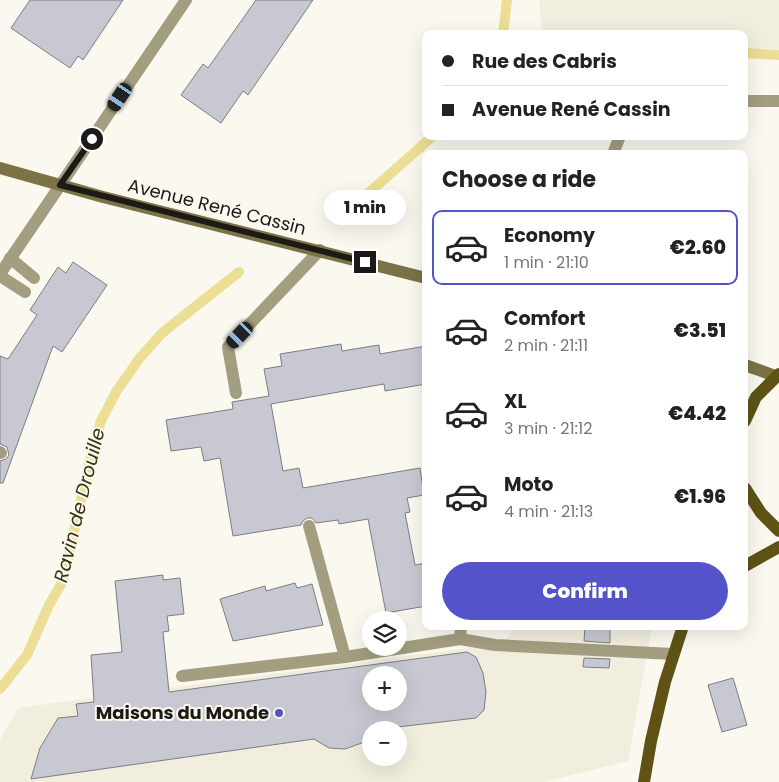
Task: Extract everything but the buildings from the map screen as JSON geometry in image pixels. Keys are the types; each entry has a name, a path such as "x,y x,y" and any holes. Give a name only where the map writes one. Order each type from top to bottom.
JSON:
{"main road":[{"name":"Avenue René Cassin","path":"0,168 422,277"},
{"path":"748,365 777,375 756,397 748,414"},
{"path":"748,493 761,513 779,531"},
{"path":"748,564 779,547"},
{"path":"644,782 650,741 673,654 683,630"}],"street":[{"path":"26,292 0,275 186,0"},
{"path":"748,101 779,101"},
{"path":"236,393 228,347 320,250"},
{"path":"10,258 34,278"},
{"path":"309,526 345,657"},
{"path":"182,676 345,657 461,633 495,645 673,654"}],"shaded area":[{"path":"539,0 779,0 779,49 748,48 748,30 543,30"},
{"path":"511,630 651,630 628,761 545,782 0,782 0,740 18,708 468,648 508,638"}],"waterway":[{"name":"Ravin de Drouille","path":"503,30 507,0"},
{"path":"748,53 779,55"},
{"name":"Ravin de Drouille","path":"347,212 428,140"},
{"name":"Ravin de Drouille","path":"0,689 27,655 49,605 63,581 91,455 101,421 116,392 139,359 162,333 239,272"}],"place":[{"name":"Maisons du Monde","path":"279,713"}],"route":[{"path":"92,139 60,185 365,262"}]}
